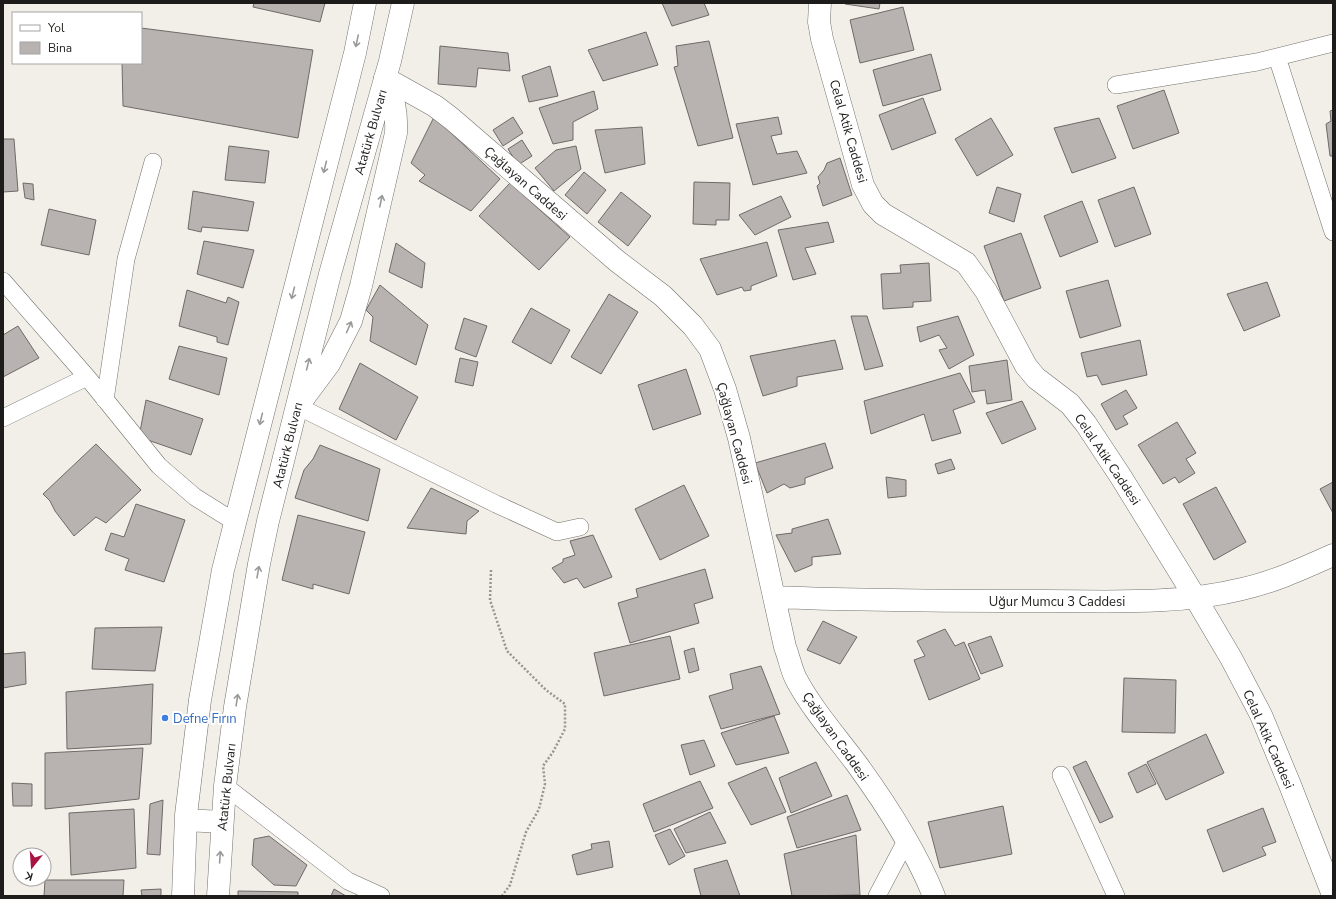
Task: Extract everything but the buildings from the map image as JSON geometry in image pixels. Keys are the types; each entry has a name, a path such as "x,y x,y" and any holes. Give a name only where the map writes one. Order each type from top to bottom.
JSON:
{"main road":[{"path":"183,896 186,820 200,700 223,570 355,53 365,3"},
{"name":"Atatürk Bulvarı","path":"218,896 225,786 235,707 259,564 268,521 330,274 385,78 403,3"},
{"name":"Celal Atik Caddesi","path":"820,3 819,22 822,39 863,185 873,204 883,214 966,263 976,276 1026,366 1036,378 1070,404 1086,424 1122,477 1231,658 1261,715 1333,895"},
{"path":"297,406 329,364 340,346 351,321 361,286 396,133 394,99 385,78"},
{"name":"Çağlayan Caddesi","path":"385,78 430,104 452,119 617,261 663,296 693,326 710,349 725,389 739,438 785,647 795,678 822,719 882,801 925,873 934,896"},
{"name":"Uğur Mumcu 3 Caddesi","path":"775,597 855,601 939,602 1136,601 1195,597 1242,589 1274,580 1333,555"},
{"path":"186,820 222,822"}],"street":[{"path":"1116,85 1277,57 1333,43"},
{"path":"1277,57 1333,232"},
{"path":"105,400 126,259 153,162"},
{"path":"3,281 87,378 159,466 195,497 235,522"},
{"path":"3,418 87,378"},
{"path":"297,406 496,504 557,532 580,527"},
{"path":"1061,775 1116,896"},
{"path":"225,786 348,881 381,896"},
{"path":"877,896 906,841"}],"path":[{"path":"491,570 490,600 507,651 546,690 565,704 565,728 553,752 543,766 544,784 539,810 526,832 510,885 502,896"}],"place":[{"name":"Defne Fırın","path":"165,718"}]}
